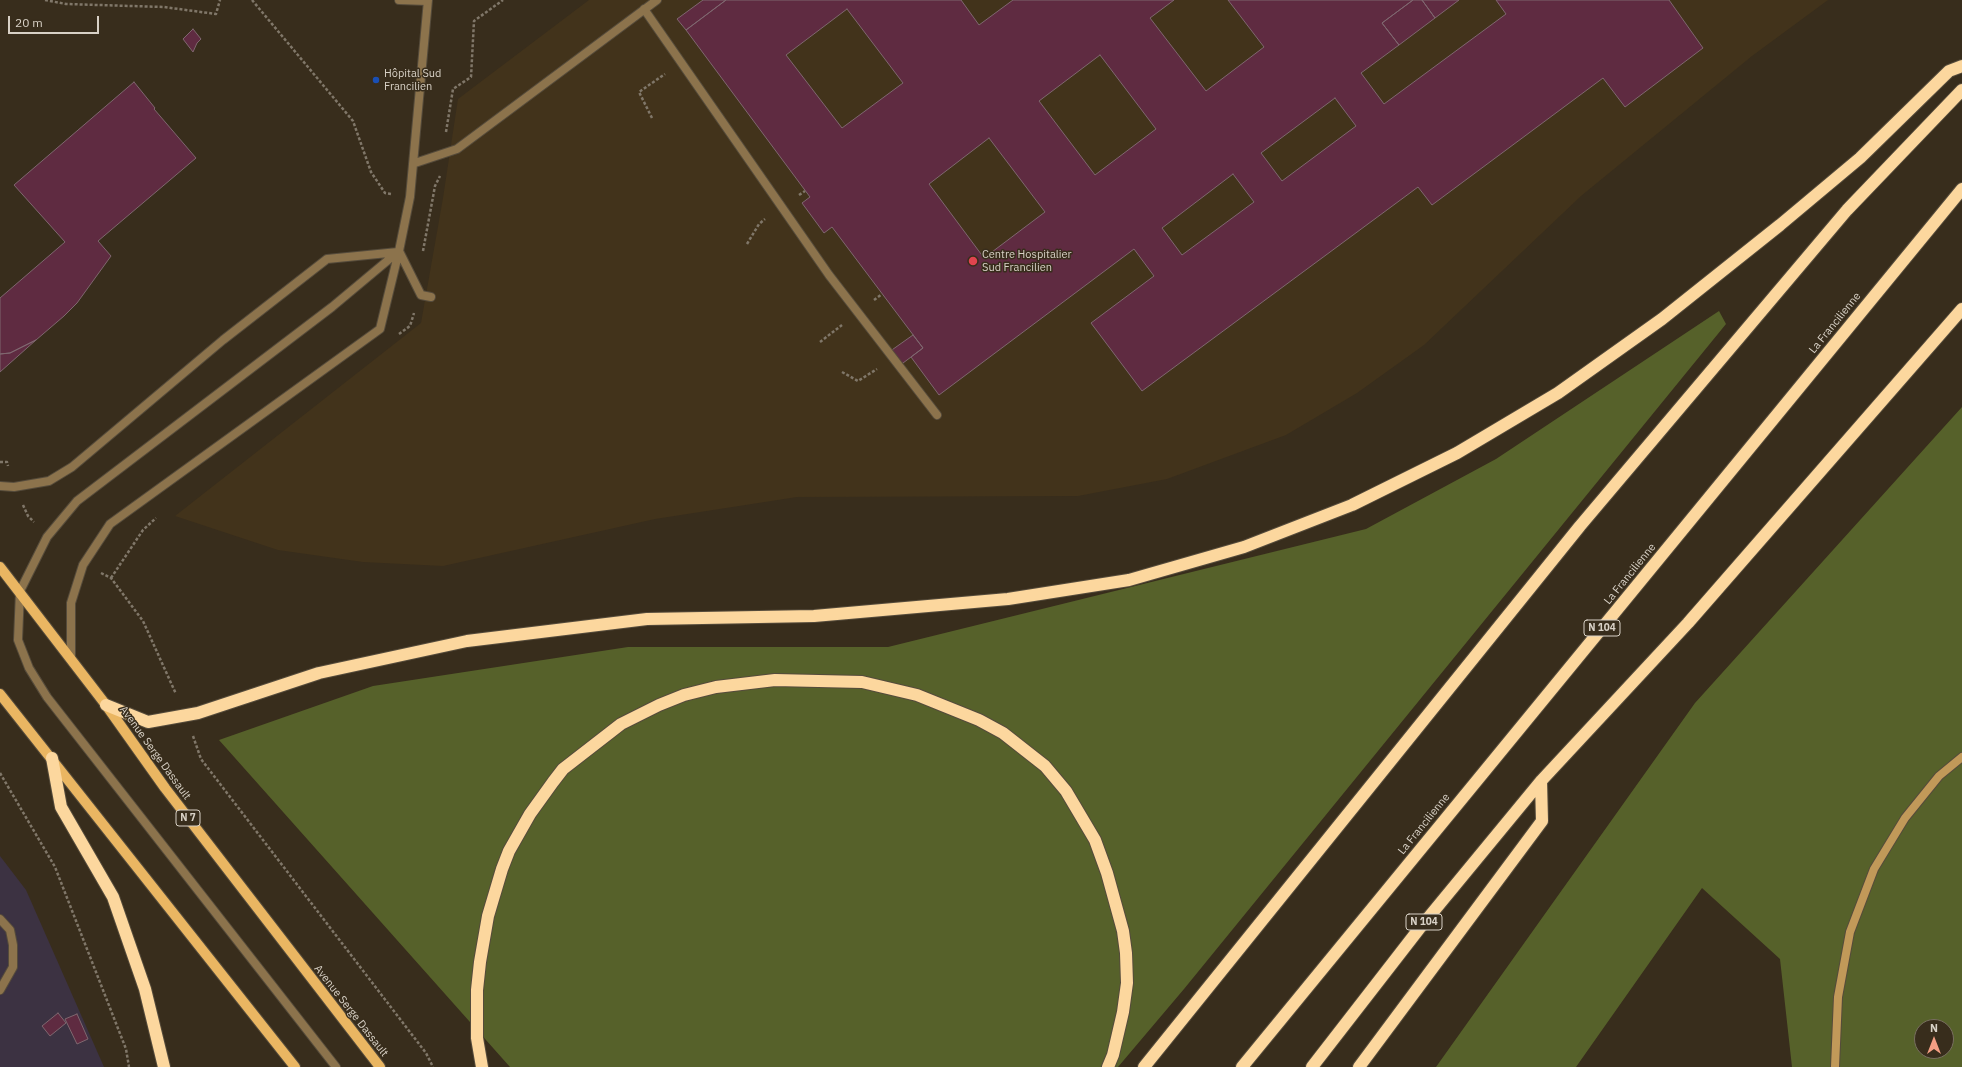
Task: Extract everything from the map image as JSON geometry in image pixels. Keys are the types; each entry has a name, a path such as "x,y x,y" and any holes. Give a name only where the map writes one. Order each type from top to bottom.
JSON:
{"highway":[{"path":"106,705 148,722 198,713 319,673 467,641 647,619 814,616 1008,599 1129,580 1244,547 1352,505 1457,453 1558,393 1662,319 1780,225 1860,158 1949,70 1962,66"},
{"path":"1144,1067 1585,520 1847,210 1962,90"},
{"name":"La Francilienne","path":"1242,1067 1962,190"},
{"name":"N 104","path":"1312,1067 1419,929 1541,781 1688,623 1962,309"},
{"path":"482,1067 477,1038 477,990 488,916 509,851 530,814 553,782 563,769 621,724 659,705 684,695 716,687 775,680 862,682 917,695 979,720 1003,734 1045,766 1066,791 1095,840 1109,879 1123,931 1126,954 1127,983 1123,1012 1113,1055 1108,1067"},
{"path":"52,758 61,807 113,897 145,989 164,1067"},
{"path":"1358,1067 1542,821 1541,781"}],"main road":[{"name":"Avenue Serge Dassault","path":"0,567 20,591 106,705 164,788 380,1067"},
{"path":"0,694 295,1067"}],"street":[{"path":"71,660 71,603 82,565 110,524 380,328 399,252 410,197 428,0 399,0"},
{"path":"414,163 456,149 657,0"},
{"path":"644,9 829,275 937,415"},
{"path":"399,252 421,295 431,297"},
{"path":"0,486 14,487 49,481 72,467 223,340 327,259 399,252"},
{"path":"336,1067 47,697 29,668 18,640 20,591 47,537 78,501 332,307 399,252"},
{"path":"1835,1067 1838,997 1850,932 1874,869 1905,818 1939,776 1962,757"},
{"path":"0,919 10,930 13,945 13,967 0,990"}],"path":[{"path":"45,0 66,4 164,7 216,14 220,0"},
{"path":"252,0 353,121 371,172 385,193 410,197 431,207"},
{"path":"424,255 422,249 435,186 451,151 446,131 453,89 471,77 474,21 502,0"},
{"path":"652,118 639,92 669,71"},
{"path":"410,326 421,295"},
{"path":"0,462 7,462 14,487 28,516 47,537"},
{"path":"82,565 111,578 143,622 185,715 202,759 426,1053 433,1067"},
{"path":"0,773 55,867 126,1049 129,1067"}],"shaded area":[{"name":"Centre Hospitalier Sud Francilien","path":"589,0 1828,0 1752,56 1581,196 1424,345 1357,393 1286,435 1167,479 1078,496 797,497 655,519 443,566 363,562 278,550 175,516 421,323 443,198 458,99"},
{"path":"0,856 26,890 104,1067 0,1067"}],"green space":[{"path":"1719,311 1726,324 1184,989 1118,1067 510,1067 219,740 373,686 628,647 888,647 1366,529 1496,459"},
{"path":"1962,407 1962,1067 1792,1067 1780,959 1702,888 1576,1067 1436,1067 1695,703"}],"building":[{"path":"703,0 726,0 686,30 677,19"},
{"path":"726,0 961,0 979,25 1013,0 1174,0 1150,18 1206,91 1264,47 1228,0 1413,0 1382,23 1399,45 1361,73 1384,104 1506,14 1496,0 1669,0 1703,48 1625,107 1603,78 1432,205 1418,187 1142,391 1091,323 1154,276 1134,249 939,395 911,357 923,348 832,227 824,233 802,203 810,197 686,30","holes":["847,9 903,83 842,128 786,55","1100,55 1156,129 1095,175 1039,101","1335,98 1356,126 1282,181 1261,153","989,138 1045,212 984,258 929,184","1233,174 1254,202 1182,255 1162,228"]},
{"path":"1413,0 1422,0 1435,18 1399,45 1382,23"},
{"path":"1422,0 1459,0 1435,18"},
{"path":"193,29 201,39 197,43 193,52 183,39"},
{"path":"134,82 155,108 154,109 196,158 98,241 111,256 77,303 64,316 36,340 10,353 0,354 0,298 65,242 14,185"},
{"path":"913,335 923,348 899,366 889,352"},
{"path":"36,340 0,372 0,354 10,353"},
{"path":"58,1013 66,1023 50,1036 42,1026"},
{"path":"77,1014 88,1039 77,1044 65,1019"}],"place":[{"name":"Hôpital Sud Francilien","path":"376,80"},
{"name":"Centre Hospitalier Sud Francilien","path":"973,261"}]}
